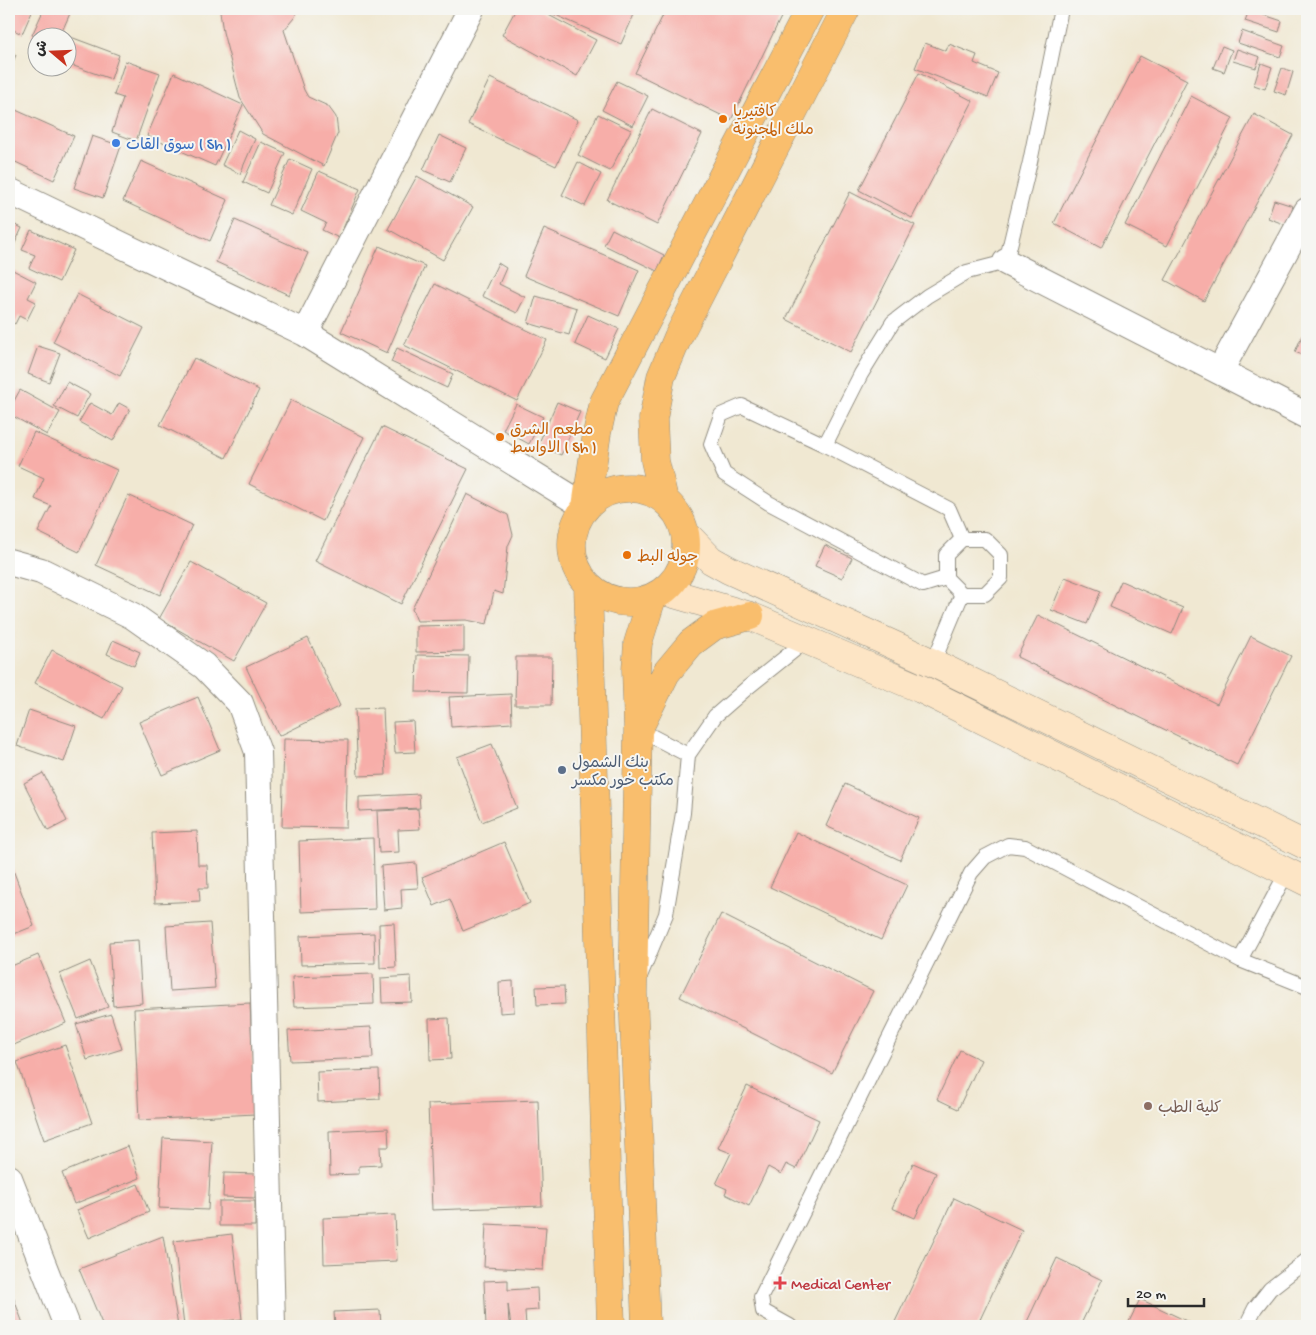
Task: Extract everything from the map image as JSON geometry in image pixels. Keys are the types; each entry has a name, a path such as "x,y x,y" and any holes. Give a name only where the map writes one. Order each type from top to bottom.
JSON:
{"main road":[{"path":"586,507 597,433 604,402 810,9"},
{"path":"664,499 655,461 653,419 662,377 678,337 846,9"},
{"path":"624,487 652,492 664,499 682,521 686,534 683,566 675,580 658,595 635,602 618,602 602,596 588,586 578,572 573,556 572,538 577,522 586,507 597,497 624,487"},
{"path":"658,595 750,616 921,689 1297,877 1305,841 933,663 729,570 711,560 686,534"},
{"path":"588,586 611,1326"},
{"path":"646,1326 633,993 638,729 636,670 638,643 658,595"},
{"path":"638,729 666,673 691,643 714,626 750,616"}],"street":[{"path":"305,333 471,9"},
{"path":"9,192 305,333 586,507"},
{"path":"1220,371 1307,211"},
{"path":"1006,262 1307,416"},
{"path":"9,562 41,571 133,616 204,666 240,703 258,752 272,1326"},
{"path":"9,1178 68,1326"}],"lane":[{"path":"825,445 860,374 892,322 927,296 967,272 1006,262 1030,162 1061,9"},
{"path":"946,578 923,585 769,503 724,474 711,444 721,415 742,406 825,445 950,510 962,539"},
{"path":"962,539 985,539 1001,555 1001,578 985,594 962,594 946,578 946,555 962,539"},
{"path":"933,663 962,594"},
{"path":"633,993 666,914 683,813 688,755 715,716 806,640"},
{"path":"638,729 688,755"},
{"path":"790,1326 763,1312 761,1297 972,873 985,856 1008,845 1025,847 1240,960 1307,987"},
{"path":"1240,960 1297,877"},
{"path":"1246,1326 1255,1308 1270,1289 1307,1260"}],"building":[{"path":"9,9 33,9 22,34 9,28"},
{"path":"44,9 72,9 63,28 35,28"},
{"path":"222,9 299,9 284,30 304,90 308,97 328,106 336,117 338,133 324,166 263,134 240,98 223,32 220,12"},
{"path":"516,9 537,9 596,40 577,76 502,35"},
{"path":"542,9 633,9 636,10 621,44"},
{"path":"666,9 785,9 731,120 635,73"},
{"path":"1249,10 1282,21 1279,32 1245,21"},
{"path":"1242,31 1284,46 1280,57 1238,43"},
{"path":"78,40 119,55 111,79 78,67"},
{"path":"925,43 946,51 949,44 977,55 974,63 998,73 988,97 915,68"},
{"path":"1222,46 1232,50 1224,72 1213,68"},
{"path":"1237,49 1260,57 1256,68 1233,61"},
{"path":"9,52 16,55 9,71"},
{"path":"1140,56 1187,80 1101,248 1054,223"},
{"path":"125,61 160,73 136,141 112,132 123,98 114,95"},
{"path":"1261,63 1272,67 1265,89 1254,85"},
{"path":"1282,68 1293,72 1286,95 1274,91"},
{"path":"174,73 243,105 215,166 147,136"},
{"path":"919,73 973,101 912,218 859,190"},
{"path":"490,78 578,120 556,166 468,124"},
{"path":"617,81 648,96 633,126 602,110"},
{"path":"1191,96 1233,118 1167,246 1125,225"},
{"path":"9,107 74,136 54,180 9,159"},
{"path":"652,109 702,134 657,225 607,200"},
{"path":"598,114 631,130 610,171 578,155"},
{"path":"1254,114 1293,135 1204,301 1165,280"},
{"path":"238,130 255,139 240,174 222,165"},
{"path":"439,135 466,148 450,182 423,170"},
{"path":"92,136 121,146 103,198 74,188"},
{"path":"261,142 285,153 267,193 243,182"},
{"path":"290,159 312,169 292,215 269,205"},
{"path":"141,161 228,200 210,241 123,201"},
{"path":"578,162 601,174 585,206 562,195"},
{"path":"319,171 360,189 339,238 322,230 326,223 301,211"},
{"path":"417,176 473,207 443,260 388,229"},
{"path":"850,192 915,225 851,352 786,319"},
{"path":"1274,200 1293,206 1286,225 1268,218"},
{"path":"235,220 308,253 289,295 216,262"},
{"path":"9,222 22,228 10,254 9,253"},
{"path":"544,229 639,270 619,316 524,276"},
{"path":"612,229 664,255 657,271 604,245"},
{"path":"31,230 74,250 59,282 29,268 35,255 22,250"},
{"path":"379,246 425,266 387,353 341,332"},
{"path":"498,263 506,268 499,284 525,297 517,313 482,296"},
{"path":"9,268 36,282 28,298 36,302 27,320 19,316 15,324 9,320"},
{"path":"435,284 547,340 517,401 404,345"},
{"path":"77,294 144,328 120,376 53,342"},
{"path":"536,296 577,308 569,335 528,323"},
{"path":"588,315 619,329 605,358 575,344"},
{"path":"1307,324 1307,357 1295,352"},
{"path":"38,346 60,353 49,382 28,374"},
{"path":"397,348 453,374 447,388 391,362"},
{"path":"194,358 259,390 226,458 160,425"},
{"path":"67,382 90,394 77,418 54,406"},
{"path":"20,390 60,412 47,435 9,414 9,410"},
{"path":"291,400 364,437 323,521 249,484"},
{"path":"557,402 580,412 561,455 538,445"},
{"path":"90,403 112,415 119,403 130,409 113,441 79,422"},
{"path":"516,404 543,417 529,444 503,430"},
{"path":"382,427 468,469 401,604 315,561"},
{"path":"34,432 117,470 79,552 38,532 51,506 35,499 44,478 18,466"},
{"path":"467,494 508,515 513,535 508,546 503,594 494,591 487,624 466,620 417,621 412,609"},
{"path":"128,495 192,525 160,595 96,565"},
{"path":"825,545 852,558 842,578 815,566"},
{"path":"191,562 266,603 234,661 159,619"},
{"path":"1065,577 1101,591 1087,624 1051,610"},
{"path":"1121,581 1183,608 1172,634 1110,607"},
{"path":"1038,615 1217,704 1251,636 1291,656 1237,765 1017,657"},
{"path":"464,625 464,651 416,652 416,626"},
{"path":"308,638 340,706 279,736 246,667"},
{"path":"113,640 140,652 134,666 107,654"},
{"path":"52,650 122,686 104,719 35,683"},
{"path":"417,655 469,656 468,693 416,692"},
{"path":"516,657 552,657 551,705 515,705"},
{"path":"511,694 512,723 451,727 449,697"},
{"path":"198,697 220,750 162,775 139,722"},
{"path":"383,708 386,775 358,776 355,709"},
{"path":"29,710 76,726 64,762 17,746"},
{"path":"413,721 415,752 395,753 393,722"},
{"path":"284,739 348,740 346,828 282,827"},
{"path":"492,744 517,808 482,822 457,757"},
{"path":"43,773 67,821 48,831 24,783"},
{"path":"845,784 919,818 900,860 826,826"},
{"path":"419,794 420,808 359,811 359,797"},
{"path":"418,809 420,829 398,830 399,852 379,853 377,811"},
{"path":"197,831 198,865 207,865 208,888 199,888 200,901 155,903 152,833"},
{"path":"796,832 907,885 881,940 770,887"},
{"path":"373,838 375,909 301,912 299,841"},
{"path":"504,842 530,903 463,931 450,899 434,906 422,877"},
{"path":"9,859 34,926 9,936"},
{"path":"416,863 418,888 401,889 402,908 384,910 381,866"},
{"path":"721,914 873,991 832,1073 680,997"},
{"path":"210,923 215,988 170,991 166,926"},
{"path":"394,923 396,967 380,968 379,924"},
{"path":"374,933 375,963 301,965 300,936"},
{"path":"138,940 142,1003 113,1006 109,942"},
{"path":"38,955 66,1023 9,1047 9,967"},
{"path":"90,961 108,1007 78,1019 60,974"},
{"path":"373,974 374,1004 294,1007 292,977"},
{"path":"411,976 412,1002 382,1003 381,978"},
{"path":"513,981 514,1012 500,1013 499,982"},
{"path":"564,986 565,1004 537,1005 536,987"},
{"path":"250,1003 255,1114 139,1120 134,1009"},
{"path":"111,1014 122,1049 87,1060 76,1024"},
{"path":"449,1018 451,1059 430,1060 429,1019"},
{"path":"371,1027 373,1058 290,1061 288,1031"},
{"path":"65,1045 92,1123 44,1140 17,1062"},
{"path":"960,1050 981,1060 958,1109 937,1099"},
{"path":"379,1070 380,1099 318,1102 317,1072"},
{"path":"747,1086 819,1120 796,1169 786,1164 781,1174 768,1167 749,1206 725,1194 727,1189 716,1184 731,1153 718,1148"},
{"path":"538,1100 542,1206 432,1210 428,1104"},
{"path":"388,1128 389,1147 380,1147 381,1165 359,1166 359,1174 330,1175 329,1131"},
{"path":"163,1138 212,1141 208,1210 159,1208"},
{"path":"128,1146 140,1178 74,1204 62,1173"},
{"path":"913,1163 936,1173 915,1218 892,1208"},
{"path":"224,1173 256,1174 255,1198 223,1197"},
{"path":"138,1184 149,1212 89,1238 77,1210"},
{"path":"954,1198 1022,1230 977,1326 893,1326"},
{"path":"219,1201 255,1201 255,1226 219,1226"},
{"path":"395,1215 397,1261 324,1264 323,1218"},
{"path":"486,1224 546,1227 543,1270 484,1267"},
{"path":"232,1234 242,1319 184,1326 174,1241"},
{"path":"163,1236 178,1326 103,1326 79,1269"},
{"path":"1057,1258 1102,1280 1080,1326 1025,1326"},
{"path":"508,1280 508,1290 537,1288 538,1310 525,1311 526,1326 511,1326 508,1304 509,1326 486,1326 484,1281"},
{"path":"9,1286 24,1326 9,1326"},
{"path":"1140,1299 1197,1326 1127,1326"},
{"path":"380,1310 381,1326 335,1326 334,1312"}],"place":[{"name":"كافتيريا ملك المجنونة","path":"723,119"},
{"name":"سوق القات ( Sh )","path":"116,143"},
{"name":"مطعم الشرق الاواسط ( Sh )","path":"500,437"},
{"name":"جوله البط","path":"627,555"},
{"name":"بنك الشمول مكتب خور مكسر","path":"562,770"},
{"name":"كلية الطب","path":"1148,1106"},
{"name":"Medical Center","path":"780,1283"}]}
